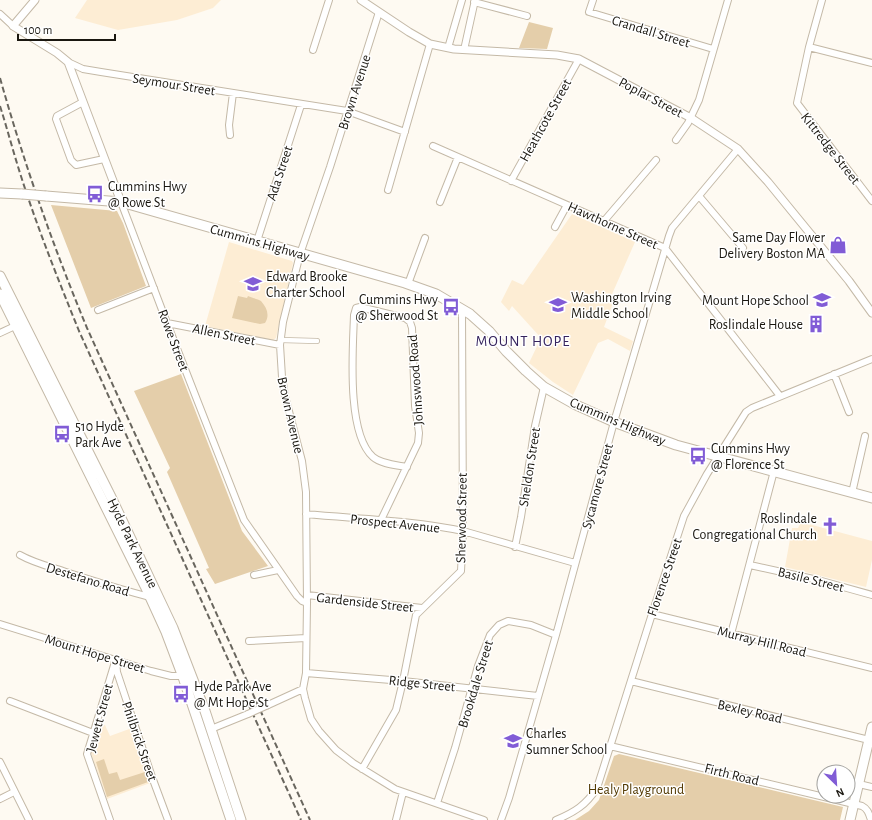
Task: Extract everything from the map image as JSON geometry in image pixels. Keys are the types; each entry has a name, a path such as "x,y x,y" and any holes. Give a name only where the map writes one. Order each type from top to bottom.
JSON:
{"main road":[{"name":"Cummins Highway","path":"0,193 121,202 408,284 436,294 470,314 489,331 521,366 544,387 576,405 614,422 676,445 872,498"},
{"name":"Hyde Park Avenue","path":"0,276 19,324 154,595 166,632 211,729 241,820"},
{"name":"Hyde Park Avenue","path":"0,294 19,324"},
{"name":"Hyde Park Avenue","path":"187,675 202,734 231,820"},
{"path":"856,796 872,727"},
{"path":"202,734 211,729"},
{"path":"850,820 854,804"}],"street":[{"path":"0,14 13,26 35,0"},
{"path":"313,50 329,0"},
{"name":"Poplar Street","path":"361,0 430,44 464,50 557,55 578,59 691,118 738,150 769,182 872,313"},
{"path":"448,48 462,0"},
{"name":"Crandall Street","path":"593,0 589,12 713,49"},
{"path":"676,140 691,118 699,100 728,0"},
{"name":"Kittredge Street","path":"822,0 809,47 797,99 797,105 872,202"},
{"path":"464,50 474,1 527,16"},
{"name":"Brown Avenue","path":"303,689 306,673 306,492 302,461 285,396 281,372 280,343 283,322 300,254 330,167 379,12"},
{"name":"Seymour Street","path":"13,26 57,53 68,62 83,69 301,105 347,111 405,132"},
{"path":"388,190 430,44"},
{"path":"809,47 872,63"},
{"name":"Heathcote Street","path":"511,181 578,59"},
{"name":"Rowe Street","path":"68,62 167,323 244,520 299,599 307,603"},
{"path":"230,135 229,125 233,94"},
{"path":"83,102 57,116 56,119 71,160 76,164 104,158"},
{"name":"Ada Street","path":"257,241 301,105"},
{"name":"Hawthorne Street","path":"433,146 665,248 780,396"},
{"name":"Sycamore Street","path":"501,820 509,798 556,635 614,422 672,228 738,150"},
{"path":"440,202 458,157"},
{"path":"604,221 656,160"},
{"path":"699,196 743,248"},
{"path":"555,228 567,205"},
{"path":"408,284 425,238"},
{"path":"98,310 154,288"},
{"name":"Johnswood Road","path":"381,520 407,467 418,444 419,434 415,406 412,328 410,322 405,318 360,307 356,308 354,315 352,367 354,408 360,437 373,458 386,463 407,467"},
{"name":"Sherwood Street","path":"362,769 394,715 403,681 416,615 461,571 463,530 462,309"},
{"name":"Allen Street","path":"167,323 280,343"},
{"path":"0,333 19,324"},
{"path":"280,343 317,341"},
{"name":"Florence Street","path":"556,820 564,817 589,801 597,788 684,516 707,474 746,412 780,396 872,359"},
{"path":"834,374 850,412"},
{"name":"Sheldon Street","path":"515,547 535,426 544,387"},
{"path":"852,492 865,436"},
{"path":"731,634 774,471"},
{"name":"Prospect Avenue","path":"306,514 381,520 463,530 515,547 575,563"},
{"name":"Destefano Road","path":"20,555 34,562 127,591 154,595"},
{"name":"Basile Street","path":"750,565 872,594"},
{"path":"254,575 278,570"},
{"name":"Gardenside Street","path":"307,595 422,608"},
{"name":"Murray Hill Road","path":"652,614 872,668"},
{"name":"Brookdale Street","path":"437,803 473,688 478,666 490,636 499,625 508,621 531,626 556,635"},
{"name":"Mount Hope Street","path":"0,624 164,674 187,675"},
{"path":"249,641 306,638"},
{"name":"Jewett Street","path":"110,820 87,754 116,660"},
{"name":"Philbrick Street","path":"116,660 117,672 168,820"},
{"name":"Ridge Street","path":"306,673 403,681 538,696"},
{"name":"Bexley Road","path":"631,681 869,740"},
{"path":"211,729 303,689 309,712 319,730 336,750 362,769 394,789 437,803 471,818 484,820"},
{"path":"10,701 93,733"},
{"name":"Firth Road","path":"610,746 816,795"},
{"path":"0,762 28,820"},
{"path":"859,784 872,787"},
{"path":"0,799 14,792"},
{"path":"396,820 403,792"},
{"name":"Firth Road","path":"854,804 865,807 869,812 871,820"}],"shaded area":[{"path":"87,0 221,0 213,8 177,20 118,30 75,18"},
{"name":"Washington Irving Middle School","path":"572,214 635,242 609,301 613,303 604,327 633,341 630,351 608,339 598,343 573,395 553,382 529,363 541,338 512,306 509,311 501,302 512,280 523,285"},
{"name":"Edward Brooke Charter School","path":"229,242 292,261 293,263 276,338 273,340 205,326"},
{"path":"801,522 872,541 872,560 866,587 785,567 792,528 798,528"},
{"path":"105,725 110,736 132,728 150,783 107,799 91,753 99,727"}],"green space":[{"path":"529,22 553,28 547,49 519,48"},
{"path":"51,205 117,211 123,223 146,286 91,308"},
{"path":"238,296 247,298 248,296 261,301 267,312 267,320 265,323 260,324 232,318"},
{"path":"181,374 242,531 268,566 215,584 206,569 209,568 167,472 170,468 134,391"},
{"name":"Healy Playground","path":"619,754 816,801 816,804 830,804 843,807 840,820 575,820 589,811 599,800 614,756"},
{"path":"104,759 109,774 117,772 120,780 145,772 148,782 107,797 96,762"}],"railway":[{"path":"0,78 40,204 62,266 87,328 310,820"},
{"path":"0,106 33,213 79,331 301,820"}],"place":[{"name":"Cummins Hwy @ Rowe St","path":"95,194"},
{"name":"Same Day Flower Delivery Boston MA","path":"838,245"},
{"name":"Edward Brooke Charter School","path":"253,284"},
{"name":"Mount Hope School","path":"822,300"},
{"name":"Washington Irving Middle School","path":"558,305"},
{"name":"Cummins Hwy @ Sherwood St","path":"451,307"},
{"name":"Roslindale House","path":"816,324"},
{"name":"510 Hyde Park Ave","path":"62,434"},
{"name":"Cummins Hwy @ Florence St","path":"698,456"},
{"name":"Roslindale Congregational Church","path":"830,526"},
{"name":"Hyde Park Ave @ Mt Hope St","path":"181,694"},
{"name":"Charles Sumner School","path":"513,741"}],"district":[{"name":"MOUNT HOPE","path":"523,341"}]}
